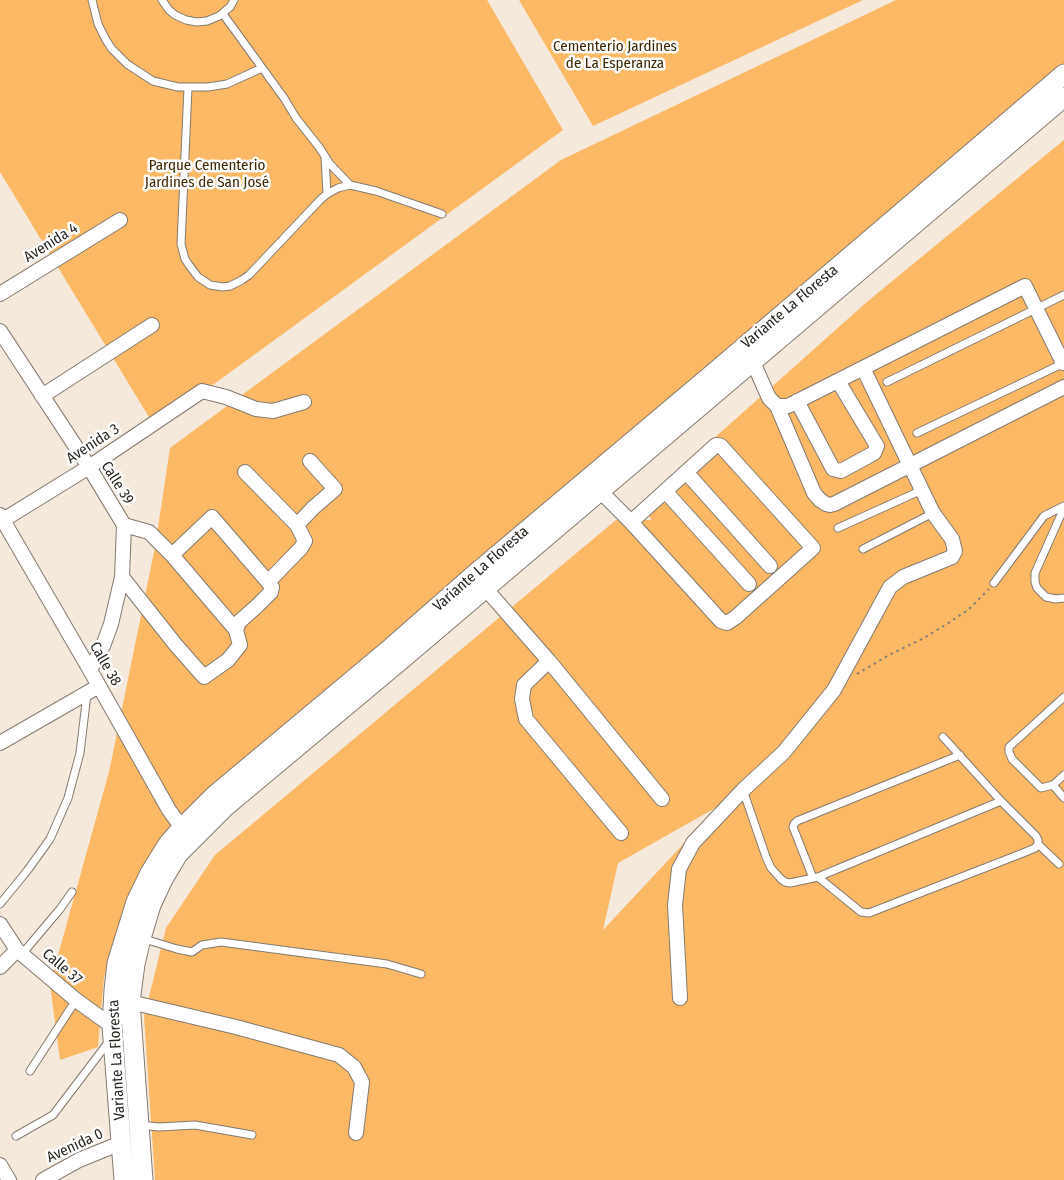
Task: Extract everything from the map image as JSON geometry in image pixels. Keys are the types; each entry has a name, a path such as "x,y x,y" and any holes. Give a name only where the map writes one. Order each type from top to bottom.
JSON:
{"main road":[{"name":"Variante La Floresta","path":"124,1180 113,1031 117,963 136,902 150,872 168,844 182,828 220,801 485,588 716,371 1064,74"},
{"name":"Variante La Floresta","path":"143,1180 130,1002 135,964 141,938 155,896 163,879 178,854 220,801 474,575 590,491 752,362 1064,97"}],"street":[{"name":"Avenida 4","path":"0,294 120,220"},
{"path":"777,406 785,406 797,401 1025,286 1064,363"},
{"path":"42,396 152,325"},
{"name":"Calle 39","path":"0,331 124,524 122,577 111,624 103,646 90,670"},
{"path":"752,362 769,398 777,406 814,493 820,500 830,505 1064,387"},
{"path":"680,998 675,905 679,869 693,843 743,790 784,752 834,690 890,587 903,577 952,557 955,550 952,539 933,513 864,368"},
{"path":"797,401 833,469 841,471 874,453 877,446 838,380"},
{"name":"Avenida 3","path":"1,519 88,467 202,391 226,397 256,410 273,411 304,402"},
{"path":"590,491 631,522 721,621 728,623 813,548 721,446 718,445 631,522"},
{"path":"296,525 335,489 310,461"},
{"path":"245,472 296,525 304,541 302,548 268,582"},
{"path":"686,472 770,566"},
{"path":"665,491 749,584"},
{"path":"172,555 212,517 268,582 272,587 271,592 239,622 236,630"},
{"name":"Calle 38","path":"1,519 182,828"},
{"path":"122,577 204,677 228,660 240,645 236,630 172,555 149,532 124,524"},
{"path":"485,588 549,661 662,799"},
{"path":"549,661 524,685 522,699 526,718 621,833"},
{"path":"0,743 99,686"},
{"name":"Calle 37","path":"0,924 20,952 113,1031"},
{"path":"0,967 20,952"},
{"path":"130,1002 236,1027 339,1055 354,1067 362,1082 356,1133"},
{"name":"Avenida 0","path":"43,1180 79,1160 121,1143"},
{"path":"0,1166 9,1180"}],"lane":[{"path":"92,0 96,18 112,49 127,64 153,81 178,87 208,87 227,84 262,68"},
{"path":"162,0 172,12 190,21 205,21 214,18 230,7 234,0"},
{"path":"222,14 335,171 350,185"},
{"path":"188,88 181,244 185,259 193,272 210,285 230,286 249,275 327,194 338,188 350,185 376,191 442,214"},
{"path":"325,156 327,194"},
{"path":"887,382 1064,295"},
{"path":"917,433 1064,363"},
{"path":"838,528 922,490"},
{"path":"994,583 1044,516 1064,507"},
{"path":"1064,507 1035,574 1037,588 1046,597 1064,598"},
{"path":"862,549 933,513"},
{"path":"0,904 50,839 68,798 80,753 87,694"},
{"path":"1064,697 1009,747 1012,758 1041,788 1053,786 1064,775"},
{"path":"943,737 1001,801 1036,836 1038,844 1059,864"},
{"path":"960,755 797,821 793,827 816,877 861,912 869,913 1023,854 1035,848 1038,844"},
{"path":"1053,786 1064,798"},
{"path":"743,790 766,857 776,874 785,882 790,883 816,877 1001,801"},
{"path":"20,952 60,909 72,892"},
{"path":"141,938 192,952 202,945 221,942 387,964 421,974"},
{"path":"30,1071 76,1000"},
{"path":"16,1136 53,1116 113,1031"},
{"path":"139,1125 159,1128 195,1125 252,1135"}],"path":[{"path":"834,690 889,655 924,638 968,610 994,583"}],"green space":[{"name":"Parque Cementerio Jardines de San José","path":"0,0 487,0 563,130 155,427 0,172"},
{"name":"Cementerio Jardines de La Esperanza","path":"519,0 863,0 593,126"},
{"path":"896,0 1064,0 1064,67 147,871 119,925 104,977 98,1047 60,1060 50,984 109,772 155,547 170,448 561,160"},
{"path":"1064,140 1064,1180 155,1180 144,1017 166,928 215,855 616,520 652,520 639,505 868,301","holes":["717,808 603,930 618,863"]}]}
